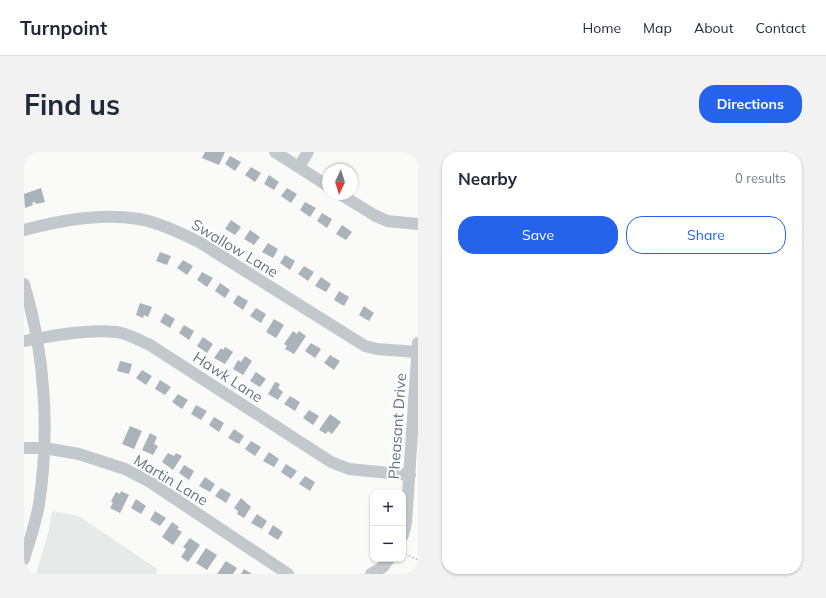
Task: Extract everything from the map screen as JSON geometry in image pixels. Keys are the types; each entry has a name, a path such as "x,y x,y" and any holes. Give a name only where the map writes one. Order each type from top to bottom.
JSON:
{"street":[{"path":"275,152 322,182"},
{"path":"299,167 308,152"},
{"path":"350,200 387,221 418,224"},
{"name":"Swallow Lane","path":"24,230 82,218 105,217 141,219 199,242 365,346 377,349 418,348"},
{"path":"24,284 38,339 43,389 44,448 39,504 25,554"},
{"name":"Hawk Lane","path":"24,341 81,333 116,332 137,338 331,462 349,469 410,475"},
{"name":"Pheasant Drive","path":"405,526 418,348"},
{"name":"Martin Lane","path":"24,448 44,448 87,456 125,469 141,477 288,574"},
{"path":"371,574 383,567 387,562"}],"path":[{"path":"406,554 418,560"}],"shaded area":[{"path":"52,511 79,516 157,569 156,574 36,574 49,530"}],"building":[{"path":"205,152 225,152 219,165 202,158"},
{"path":"230,156 241,162 235,171 225,164"},
{"path":"251,167 261,173 255,182 245,175"},
{"path":"269,175 279,182 274,190 264,184"},
{"path":"41,188 45,202 36,204 35,202 32,203 33,205 25,208 24,194"},
{"path":"287,188 297,194 291,203 281,196"},
{"path":"305,202 316,208 310,217 300,210"},
{"path":"322,213 332,219 327,228 317,221"},
{"path":"231,220 241,227 235,235 225,229"},
{"path":"342,225 352,232 346,240 336,234"},
{"path":"250,230 260,237 254,245 244,239"},
{"path":"268,243 278,249 273,258 262,252"},
{"path":"160,252 171,256 167,265 156,261"},
{"path":"285,255 295,261 290,270 280,263"},
{"path":"183,260 193,266 187,275 177,268"},
{"path":"304,266 314,272 308,281 298,274"},
{"path":"202,272 213,278 207,287 197,280"},
{"path":"321,277 331,284 326,292 315,286"},
{"path":"220,283 230,290 225,298 215,291"},
{"path":"339,291 349,297 344,306 334,300"},
{"path":"238,295 248,301 243,310 233,303"},
{"path":"140,303 152,307 148,317 144,315 143,318 136,315"},
{"path":"364,306 374,313 369,321 359,315"},
{"path":"256,308 266,314 261,323 250,316"},
{"path":"165,313 175,319 170,328 160,322"},
{"path":"274,319 284,325 276,338 266,332"},
{"path":"184,325 194,331 189,340 179,333"},
{"path":"293,331 297,334 299,331 306,336 294,354 285,349 287,346 284,344"},
{"path":"203,337 213,344 207,353 197,346"},
{"path":"311,343 321,349 315,358 305,351"},
{"path":"225,347 233,352 225,364 214,358 221,348 223,350"},
{"path":"330,355 340,361 334,370 324,363"},
{"path":"245,356 252,361 243,375 233,369 238,360 241,362"},
{"path":"120,361 132,364 129,374 117,371"},
{"path":"142,370 152,376 146,385 136,378"},
{"path":"256,372 266,379 260,387 250,381"},
{"path":"160,380 171,387 165,395 155,389"},
{"path":"275,382 280,384 278,388 283,392 278,400 268,394"},
{"path":"178,394 188,400 182,409 172,402"},
{"path":"290,396 300,402 295,411 284,404"},
{"path":"196,405 207,411 201,420 191,414"},
{"path":"309,410 319,416 313,425 303,418"},
{"path":"330,414 341,422 332,434 328,431 326,434 319,430"},
{"path":"214,417 224,423 219,432 209,425"},
{"path":"130,426 142,431 134,449 122,444"},
{"path":"234,429 244,436 239,444 228,438"},
{"path":"150,433 157,437 154,444 158,446 153,455 142,450"},
{"path":"251,441 261,447 255,456 245,449"},
{"path":"269,452 279,459 274,467 263,461"},
{"path":"168,453 174,456 176,453 182,456 173,470 162,462"},
{"path":"286,464 297,471 291,479 281,472"},
{"path":"184,465 194,471 189,480 179,473"},
{"path":"305,476 315,482 310,491 299,484"},
{"path":"205,477 215,484 210,492 199,486"},
{"path":"221,488 231,494 226,503 215,496"},
{"path":"121,491 129,495 120,513 110,508 113,503 111,501 116,492 120,494"},
{"path":"241,498 251,507 244,518 237,514 238,511 234,508"},
{"path":"136,499 146,506 141,514 131,508"},
{"path":"155,511 166,518 160,526 150,520"},
{"path":"257,514 267,521 262,529 251,523"},
{"path":"172,522 179,527 177,529 182,532 173,545 162,537"},
{"path":"273,525 283,532 278,540 268,534"},
{"path":"190,538 200,545 188,562 181,557 186,549 183,547"},
{"path":"206,548 217,555 207,570 196,563"},
{"path":"226,561 237,568 233,574 217,574"},
{"path":"244,569 252,574 241,574"}]}
